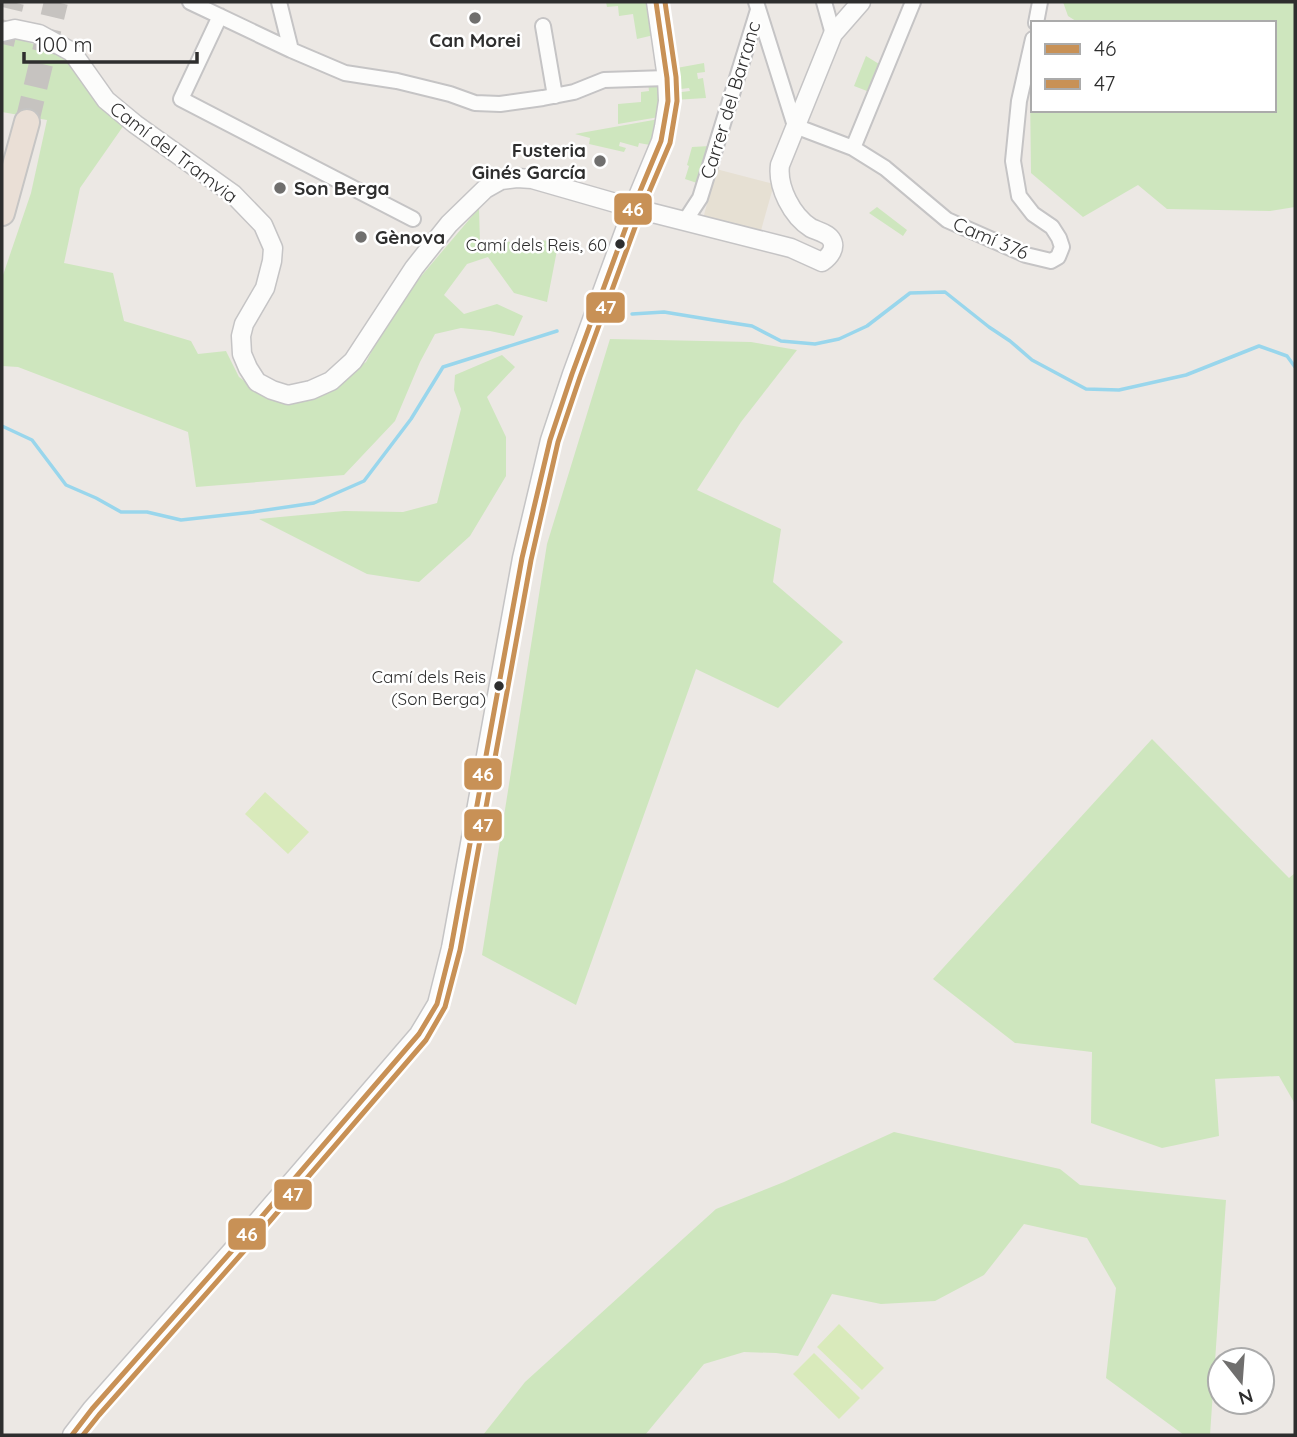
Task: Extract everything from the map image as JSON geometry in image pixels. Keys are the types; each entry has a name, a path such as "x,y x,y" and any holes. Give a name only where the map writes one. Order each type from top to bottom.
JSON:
{"highway":[{"path":"2,213 27,122"}],"street":[{"path":"190,2 291,51 345,73 397,81 475,103 500,104 555,96 604,80 667,78"},
{"path":"279,2 291,51"},
{"path":"72,1435 419,1034 437,1004 445,978 522,558 550,440 576,362 641,210 661,141 667,113 667,78 656,2"},
{"path":"824,2 833,34"},
{"path":"795,126 833,34 861,2"},
{"path":"853,148 913,2"},
{"path":"1036,21 1041,2"},
{"path":"758,4 795,126"},
{"name":"Carrer del Barranc","path":"685,220 700,198 758,4"},
{"path":"220,16 181,99 413,219"},
{"path":"543,26 555,96"},
{"name":"Camí del Tramvia","path":"2,32 15,29 39,34 72,52 106,100 233,194 263,225 273,248 272,261 265,288 244,324 242,354 257,382 288,395 311,390 331,381 353,361 414,268 456,217 485,189 501,180 517,177 532,179 791,248 822,262 829,257 833,246 831,239 811,228 800,218 787,198 780,179 780,165 795,126"},
{"name":"Camí 376","path":"795,126 853,148 888,170 947,220 1026,254 1051,261 1058,257 1062,247 1059,237 1052,228 1033,214 1019,197 1013,161 1020,101 1031,49"},
{"name":"Carrer del Barranc","path":"641,210 680,210 700,198"}],"shaded area":[{"path":"716,169 774,184 760,234 703,219"}],"green space":[{"path":"606,2 648,2 654,35 637,39 633,14 619,16 618,6 607,7"},
{"path":"1063,2 1295,2 1295,207 1270,211 1167,209 1138,185 1083,217 1031,173 1030,91 1031,86 1031,112 1276,112 1276,21 1076,21 1068,16"},
{"path":"19,39 59,53 124,125 80,188 64,263 113,273 124,321 191,341 198,354 226,351 239,377 264,395 337,383 366,362 395,307 479,208 480,243 559,240 547,302 514,293 488,257 467,264 444,295 464,314 497,304 523,316 514,336 461,328 435,334 395,421 344,475 196,487 188,432 18,367 2,366 2,278 31,193 47,120 2,112 2,43"},
{"path":"866,56 879,64 867,91 854,86"},
{"path":"704,63 705,72 697,73 698,79 703,78 706,98 674,100 673,93 690,91 689,88 673,90 671,69"},
{"path":"648,82 658,82 659,117 618,124 618,104 641,102 641,92 649,91"},
{"path":"659,119 650,145 639,143 638,147 620,142 619,146 626,148 624,152 589,144 590,138 575,134"},
{"path":"710,146 697,183 685,179 692,147"},
{"path":"877,207 907,230 903,236 869,213"},
{"path":"610,339 751,342 797,350 741,422 697,490 781,529 773,582 843,642 778,708 696,669 576,1005 482,955 547,544"},
{"path":"502,355 515,367 487,397 506,437 506,476 470,536 419,582 367,574 259,519 344,511 403,512 437,503 461,409 454,390 455,375"},
{"path":"1152,739 1289,878 1295,873 1295,1104 1279,1076 1215,1079 1219,1136 1162,1148 1091,1123 1092,1052 1015,1043 933,979"},
{"path":"265,792 309,832 288,854 245,814"},
{"path":"894,1132 1060,1169 1080,1185 1226,1200 1216,1346 1206,1346 1206,1416 1211,1416 1210,1435 1184,1435 1106,1378 1116,1288 1087,1238 1024,1224 984,1275 935,1301 881,1304 832,1294 798,1356 744,1352 704,1364 645,1435 483,1435 525,1382 716,1209 784,1182"},
{"path":"839,1324 884,1368 862,1390 817,1347"},
{"path":"814,1353 860,1398 839,1419 793,1374"}],"waterway":[{"path":"632,314 664,312 752,326 781,341 815,344 839,339 867,326 910,293 945,292 1032,360 1086,389 1119,390 1186,375 1259,346 1287,356 1295,367"},
{"path":"2,426 32,440 66,485 121,512 147,512 181,520 314,503 364,481 411,419 443,367 557,331"}],"tunnel":[{"path":"2,44 12,2"},
{"path":"27,122 56,2"}],"transit line":[{"name":"46","path":"72,1435 419,1034 437,1004 451,948 522,558 550,440 633,208 661,141 668,101 656,2"},
{"name":"47","path":"83,1435 426,1040 445,1007 460,950 531,560 558,442 641,211 670,143 677,101 665,2"}],"place":[{"name":"Can Morei","path":"475,18"},
{"name":"Fusteria Ginés García","path":"600,161"},
{"name":"Son Berga","path":"280,188"},
{"name":"Gènova","path":"361,237"},
{"name":"Camí dels Reis, 60","path":"620,244"},
{"name":"Camí dels Reis (Son Berga)","path":"499,686"}]}
